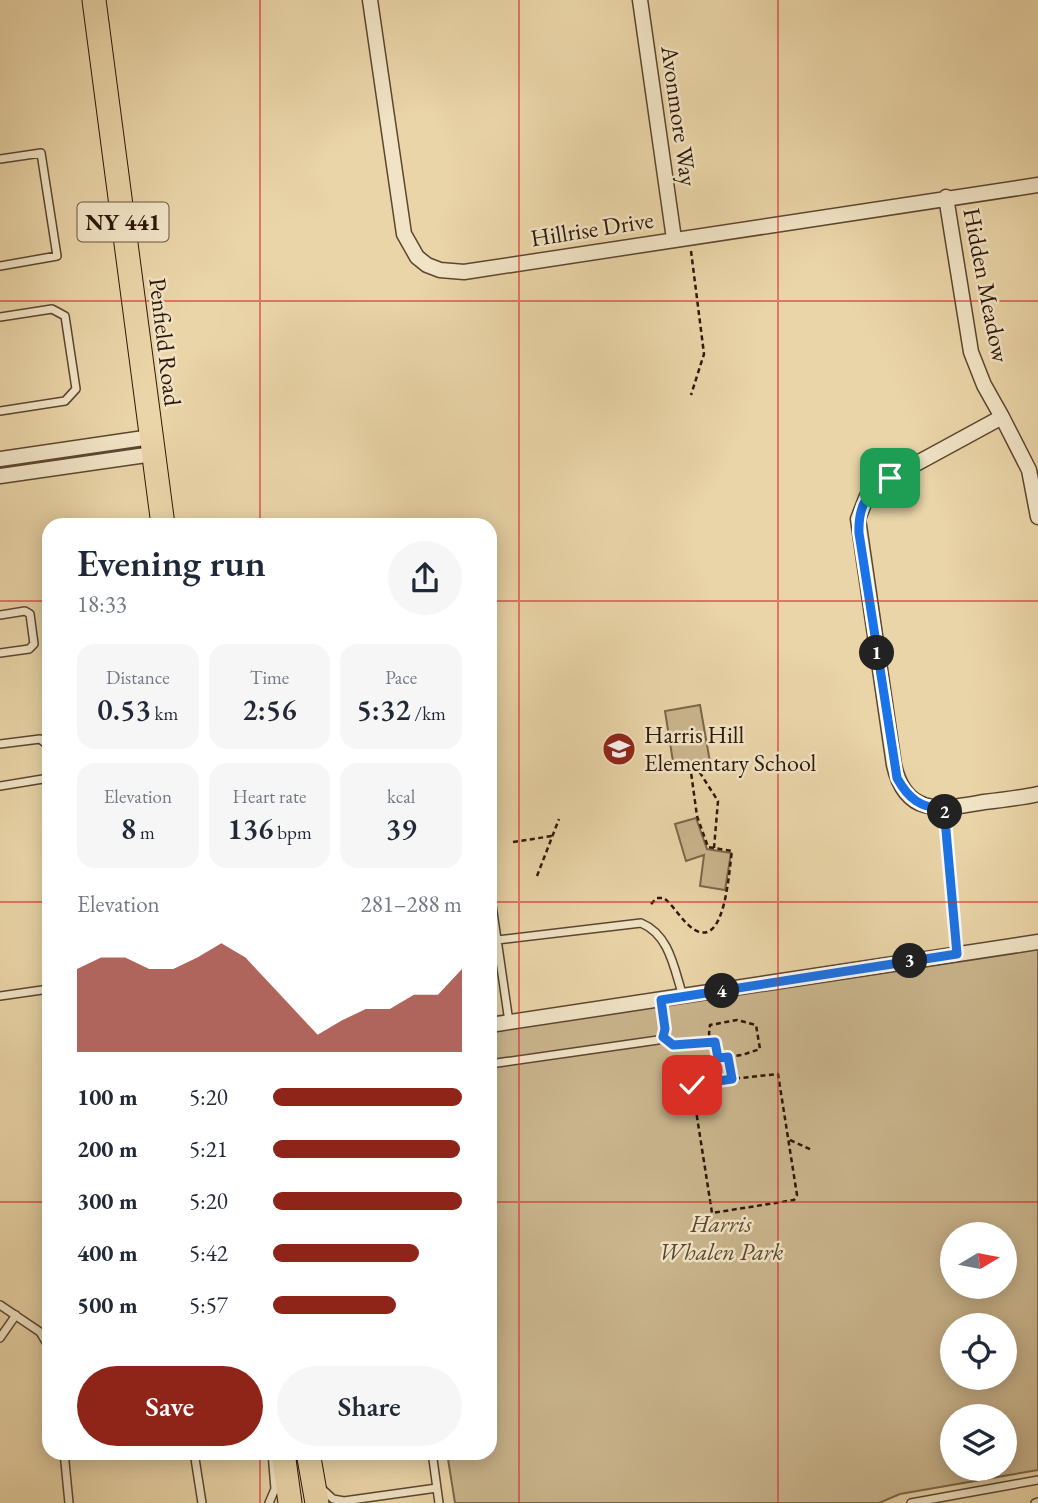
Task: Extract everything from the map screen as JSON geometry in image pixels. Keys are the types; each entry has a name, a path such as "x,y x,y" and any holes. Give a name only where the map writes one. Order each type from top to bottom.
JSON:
{"main road":[{"name":"Penfield Road","path":"94,0 162,518"},
{"path":"290,1503 299,1461"},
{"path":"299,1461 317,1503"}],"street":[{"name":"Hillrise Drive","path":"370,0 404,234 417,257 440,270 464,272 1038,185"},
{"name":"Avonmore Way","path":"639,0 674,239"},
{"name":"Hidden Meadow","path":"946,198 971,352 984,385 1029,470 1038,517"},
{"path":"1002,417 877,485 867,496 858,519 859,533 897,778 903,790 920,804 930,808 1038,794"},
{"path":"0,459 152,446"},
{"path":"0,476 152,446"},
{"path":"497,1024 1038,942"}],"lane":[{"path":"0,159 41,153 57,256 0,266"},
{"path":"0,317 52,309 65,316 76,388 65,401 0,411"},
{"path":"0,614 25,611 30,614 34,645 29,649 0,653"},
{"path":"0,744 42,741"},
{"path":"0,786 42,779"},
{"path":"509,1022 497,940 641,923 660,935 683,996"},
{"path":"0,996 42,990"},
{"path":"497,1063 658,1040 663,1037 665,1029 661,1000"},
{"path":"0,1305 42,1335"},
{"path":"0,1338 16,1315"},
{"path":"65,1460 69,1503"},
{"path":"195,1460 202,1503"},
{"path":"269,1503 275,1489 273,1460"},
{"path":"433,1460 436,1503"},
{"path":"299,1461 325,1493 340,1500 437,1488"},
{"path":"912,1503 1038,1480"}],"path":[{"path":"689,237 704,354 691,395"},
{"path":"651,904 657,898 664,898 694,930 701,932 710,931 718,924 724,905 732,851 714,848 708,847 697,817 693,765 718,801 714,848"},
{"path":"944,808 957,954"},
{"path":"537,876 559,818"},
{"path":"513,842 552,836"},
{"path":"663,1037 673,1045 715,1042 718,1058 760,1049 756,1025 737,1020 710,1025 711,1042"},
{"path":"728,1057 732,1079"},
{"path":"778,1074 796,1195 794,1200 712,1213 692,1085 732,1079 778,1074"},
{"path":"788,1140 812,1150"}],"green space":[{"path":"700,705 710,762 674,768 665,711"},
{"path":"696,818 707,849 731,853 725,890 700,886 704,855 686,861 675,824"},
{"name":"Harris Whalen Park","path":"1038,948 1038,1470 1017,1474 1017,1404 940,1404 940,1481 975,1481 900,1494 879,1503 455,1503 448,1460 497,1460 497,1030"}],"place":[{"name":"Harris Hill Elementary School","path":"619,749"}],"route":[{"path":"692,1085 732,1079 728,1057 718,1058 715,1042 673,1045 663,1037 665,1029 661,1000 957,954 944,808 930,808 920,804 903,790 897,778 859,533 861,506 877,485 890,478"}]}
